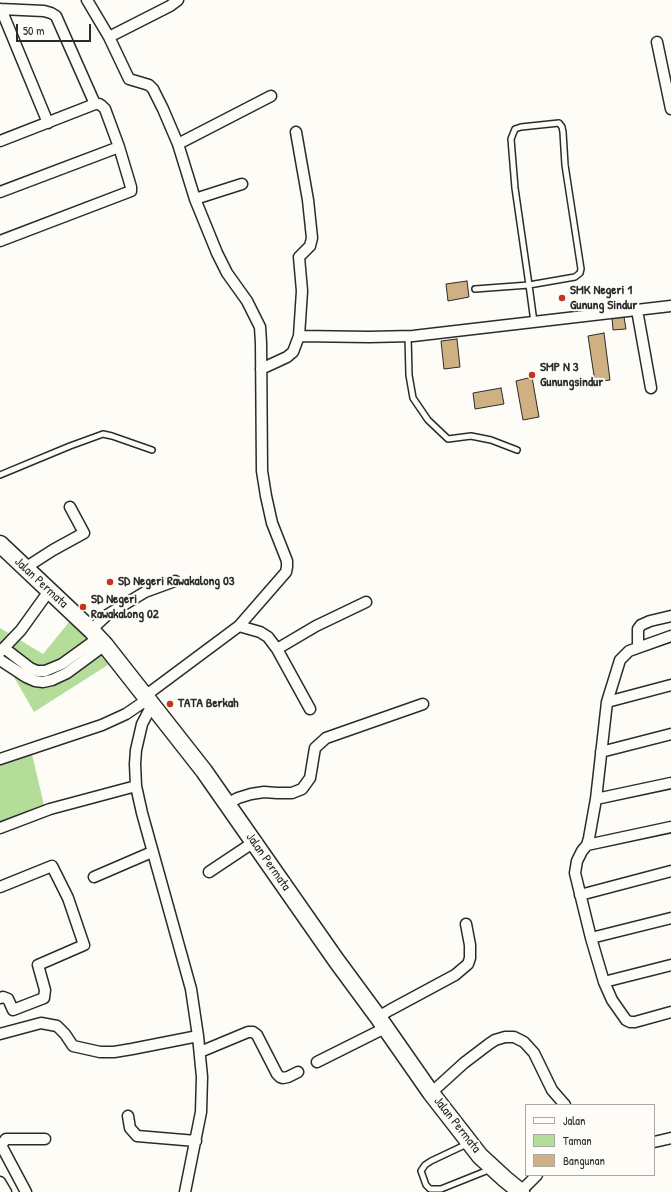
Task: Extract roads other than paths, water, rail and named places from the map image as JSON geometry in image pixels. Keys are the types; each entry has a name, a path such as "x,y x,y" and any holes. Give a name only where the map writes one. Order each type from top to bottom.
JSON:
{"main road":[{"name":"Jalan Permata","path":"0,544 98,638 148,700 204,771 431,1093 480,1156 521,1192"}],"street":[{"path":"0,758 102,725 126,714 148,700 239,626 286,572 287,567 287,561 272,523 262,471 260,327 247,301 222,265 195,199 178,144 153,89 149,85 129,79 109,37 87,0"},
{"path":"109,37 170,6 178,0"},
{"path":"48,123 1,9 44,11 56,16 96,104"},
{"path":"656,42 671,108"},
{"path":"178,144 271,96"},
{"path":"0,139 48,123 96,104 102,106 105,109 119,147 131,186 131,191 0,241"},
{"path":"261,369 287,357 293,352 299,336 302,291 299,257 310,246 312,238 308,200 296,132"},
{"path":"0,192 119,147"},
{"path":"195,199 242,184"},
{"path":"299,336 408,336 671,306"},
{"path":"637,310 651,388"},
{"path":"25,568 84,533 70,507"},
{"path":"0,660 35,681 43,682 52,680 67,673 98,638 107,616 145,592 175,581"},
{"path":"49,591 21,630 2,650 30,668 37,671 44,671 62,664 98,638"},
{"path":"277,649 316,626 366,602"},
{"path":"638,647 638,629 641,625 650,621 671,616"},
{"path":"239,626 260,632 268,637 277,649 310,709"},
{"path":"671,636 629,651 620,660 607,702 596,799 587,845 582,851 577,862 575,873 591,938 604,982 612,1000 626,1020 630,1022 671,1012"},
{"path":"607,702 671,685"},
{"path":"148,700 136,750 136,786 152,852 191,989 202,1077 201,1112 185,1192"},
{"path":"227,804 238,798 251,794 264,792 292,793 302,789 310,778 314,748 326,738 423,704"},
{"path":"601,752 671,734"},
{"path":"596,799 671,784"},
{"path":"0,828 50,809 136,786"},
{"path":"587,845 671,827"},
{"path":"209,872 254,842"},
{"path":"94,877 152,852"},
{"path":"0,887 52,866 68,898 84,946 38,965 45,990 44,998 13,1010 8,999 3,997 0,998"},
{"path":"580,895 671,871"},
{"path":"591,938 671,918"},
{"path":"317,1062 382,1022 390,1010 455,975 468,964 470,958 470,945 466,924"},
{"path":"604,982 671,965"},
{"path":"0,1034 41,1023 57,1026 65,1034 73,1046 100,1052 132,1050 198,1036"},
{"path":"200,1052 248,1032 253,1032 257,1035 280,1078 288,1077 298,1072"},
{"path":"431,1093 464,1063 489,1044 505,1037 514,1037 524,1042 534,1054 552,1090 565,1104"},
{"path":"128,1116 130,1128 136,1136 196,1141"},
{"path":"655,1142 671,1138"},
{"path":"26,1192 1,1145 6,1139 46,1139"},
{"path":"521,1192 536,1176"},
{"path":"0,1182 6,1192"}],"lane":[{"path":"475,289 529,284 575,277 581,270 565,165 563,132 559,123 521,127 515,129 511,139 515,188 529,284 534,322"},
{"path":"408,336 409,375 412,398 428,420 448,439 471,436 491,440 516,450"},
{"path":"0,476 70,446 103,434 152,450"},
{"path":"470,1143 425,1165 422,1171 426,1185 430,1190 441,1189 494,1168"}],"place":[{"name":"SMK Negeri 1 Gunung Sindur","path":"562,298"},
{"name":"SMP N 3 Gunungsindur","path":"532,375"},
{"name":"SD Negeri Rawakalong 03","path":"110,582"},
{"name":"SD Negeri Rawakalong 02","path":"83,607"},
{"name":"TATA Berkah","path":"170,704"}]}
